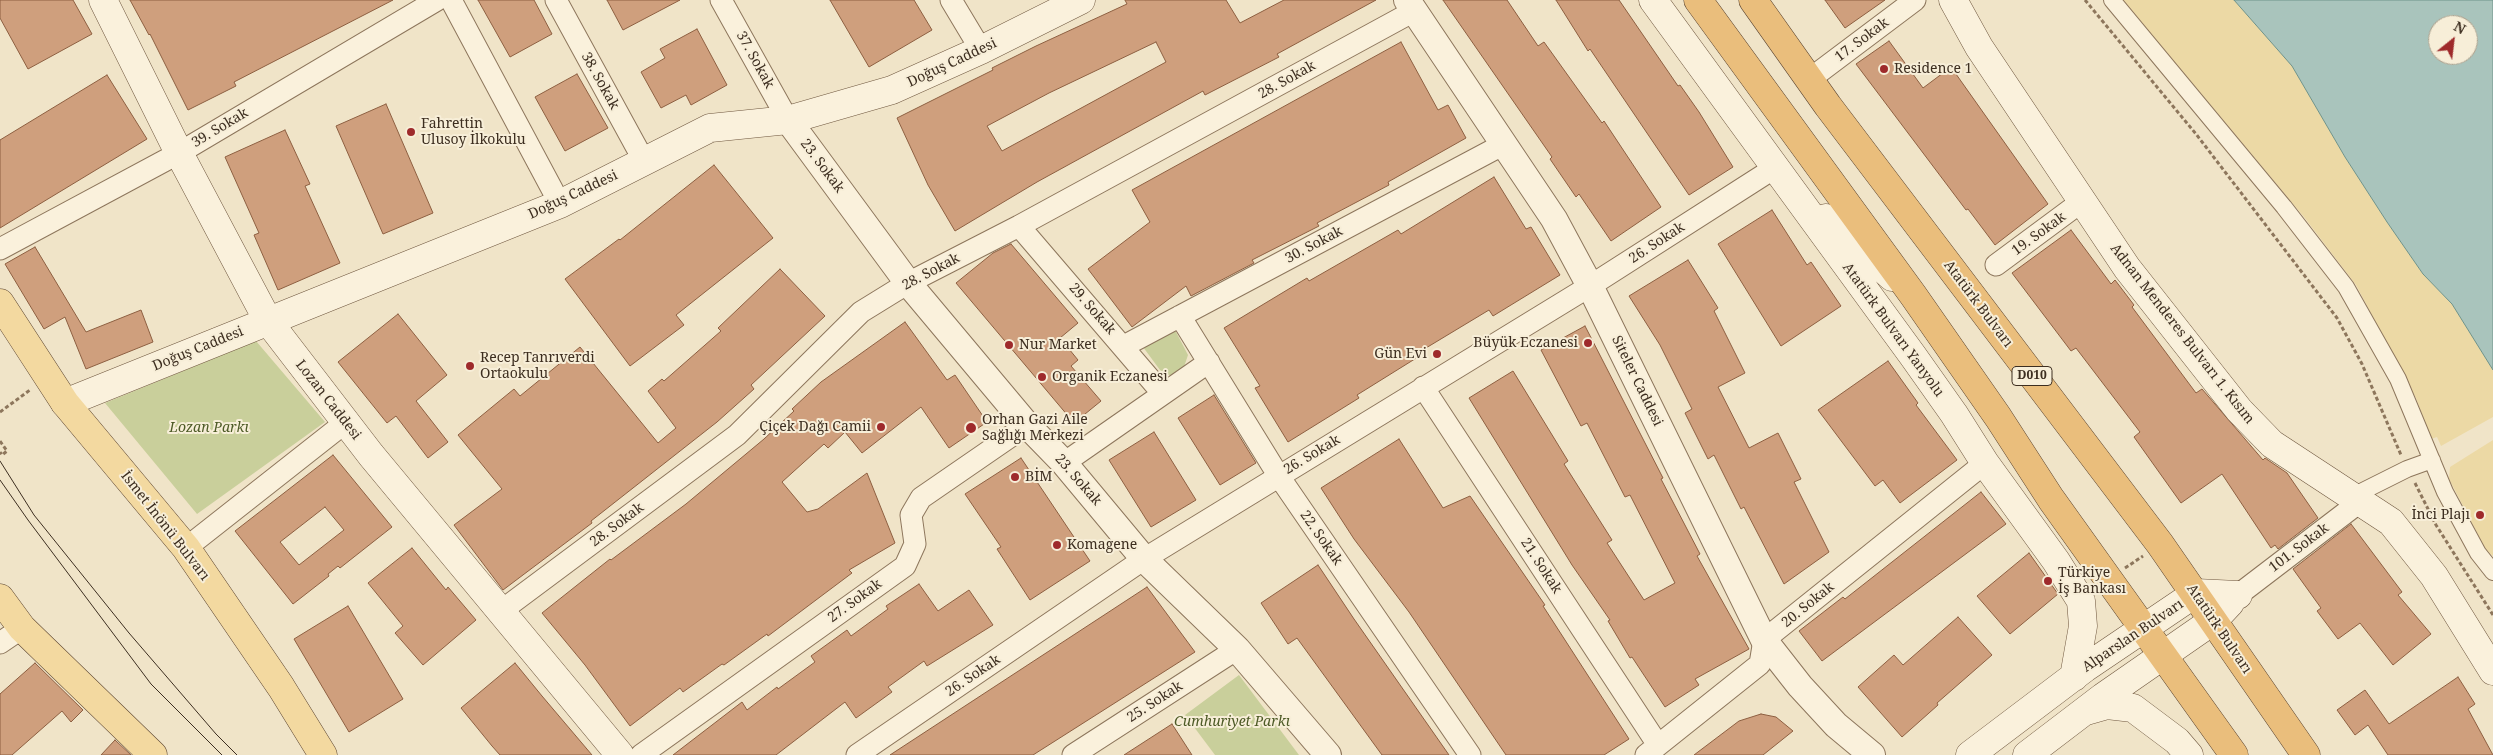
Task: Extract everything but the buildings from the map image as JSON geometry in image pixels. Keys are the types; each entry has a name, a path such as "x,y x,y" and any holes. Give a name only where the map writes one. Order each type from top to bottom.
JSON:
{"highway":[{"path":"1698,0 1913,295 1998,417 2051,499 2142,629 2234,755"},
{"name":"Atatürk Bulvarı","path":"1752,0 2196,593 2306,755"}],"main road":[{"name":"Lozan Caddesi","path":"103,0 179,153 268,321 346,422 620,755"},
{"name":"Doğuş Caddesi","path":"65,403 560,204 710,128 788,120 892,90 982,50 1081,0"},
{"name":"Atatürk Bulvarı Yanyolu","path":"1653,0 1949,407 1985,464 2056,560 2081,601 2083,626 2074,677"},
{"name":"Adnan Menderes Bulvarı 1. Kısım","path":"1953,0 1979,46 2081,202 2127,268 2239,410 2272,444 2391,522 2428,568 2493,671"},
{"path":"1782,176 1913,295"},
{"name":"İsmet İnönü Bulvarı","path":"0,303 65,403 186,548 281,687 323,755"},
{"name":"Alparslan Bulvarı","path":"1970,755 2074,677 2196,593 2238,594"},
{"path":"2027,755 2082,712 2214,620 2238,594"},
{"path":"0,598 22,628 153,755"},
{"path":"2082,712 2106,705 2133,708 2177,741 2189,755"}],"street":[{"name":"39. Sokak","path":"0,249 179,153 437,0"},
{"path":"451,0 560,204"},
{"name":"38. Sokak","path":"556,0 644,161"},
{"name":"37. Sokak","path":"721,0 788,120"},
{"path":"950,0 982,50"},
{"name":"17. Sokak","path":"1810,79 1915,0"},
{"path":"2112,0 2284,207 2346,287 2398,379 2445,492 2478,553 2493,572"},
{"name":"Siteler Caddesi","path":"1411,5 1554,219 1590,286 1764,640 1800,686 1824,712 1872,755"},
{"name":"28. Sokak","path":"501,611 737,435 861,312 908,283 1019,226 1411,5"},
{"name":"23. Sokak","path":"788,120 908,283 1027,425 1064,463 1144,559 1237,649 1328,755"},
{"name":"30. Sokak","path":"1124,346 1504,144"},
{"name":"26. Sokak","path":"857,755 1144,559 1590,286 1782,176"},
{"name":"19. Sokak","path":"1996,265 2081,202"},
{"name":"29. Sokak","path":"1019,226 1124,346 1163,394"},
{"name":"22. Sokak","path":"1180,316 1278,476 1470,755"},
{"path":"1064,463 1209,362"},
{"name":"21. Sokak","path":"1423,387 1652,750"},
{"path":"186,548 346,422"},
{"name":"27. Sokak","path":"641,755 905,566 915,544 912,515 921,498 1027,425"},
{"path":"2357,499 2407,469 2432,460"},
{"name":"20. Sokak","path":"1764,640 1985,464"},
{"name":"101. Sokak","path":"2238,594 2357,499"},
{"path":"0,643 22,628"},
{"path":"1652,750 1760,664 1764,640"},
{"name":"25. Sokak","path":"1073,755 1237,649"}],"path":[{"path":"2086,0 2196,134 2337,318 2362,364 2407,469 2436,525 2493,614"},
{"path":"0,412 47,377"},
{"path":"0,441 7,451 2,455 0,452"}],"green space":[{"path":"1175,330 1188,355 1183,370 1171,376 1160,370 1143,347"},
{"name":"Lozan Parkı","path":"256,341 325,422 197,514 105,403"},
{"name":"Cumhuriyet Parkı","path":"1239,675 1299,755 1215,755 1185,715"}],"sand":[{"path":"2123,0 2234,0 2292,66 2345,157 2387,222 2423,274 2452,304 2493,370 2493,417 2441,446 2437,437 2431,439 2416,398 2356,285 2304,217"},
{"name":"İnci Plajı","path":"2493,440 2493,556 2486,550 2449,479 2450,467"}],"water":[{"path":"2234,0 2493,0 2493,370 2452,304 2423,274 2345,157 2292,66"}],"tram line":[{"path":"0,461 34,515 129,633 216,734 237,755"},
{"path":"0,480 151,684 222,755"}],"place":[{"name":"Residence 1","path":"1884,69"},
{"name":"Fahrettin Ulusoy İlkokulu","path":"411,132"},
{"name":"Büyük Eczanesi","path":"1588,343"},
{"name":"Nur Market","path":"1009,345"},
{"name":"Gün Evi","path":"1437,354"},
{"name":"Recep Tanrıverdi Ortaokulu","path":"470,366"},
{"name":"Organik Eczanesi","path":"1042,377"},
{"name":"Çiçek Dağı Camii","path":"881,427"},
{"name":"Orhan Gazi Aile Sağlığı Merkezi","path":"971,428"},
{"name":"BİM","path":"1015,477"},
{"name":"İnci Plajı","path":"2480,515"},
{"name":"Komagene","path":"1057,545"},
{"name":"Türkiye İş Bankası","path":"2048,581"}]}
